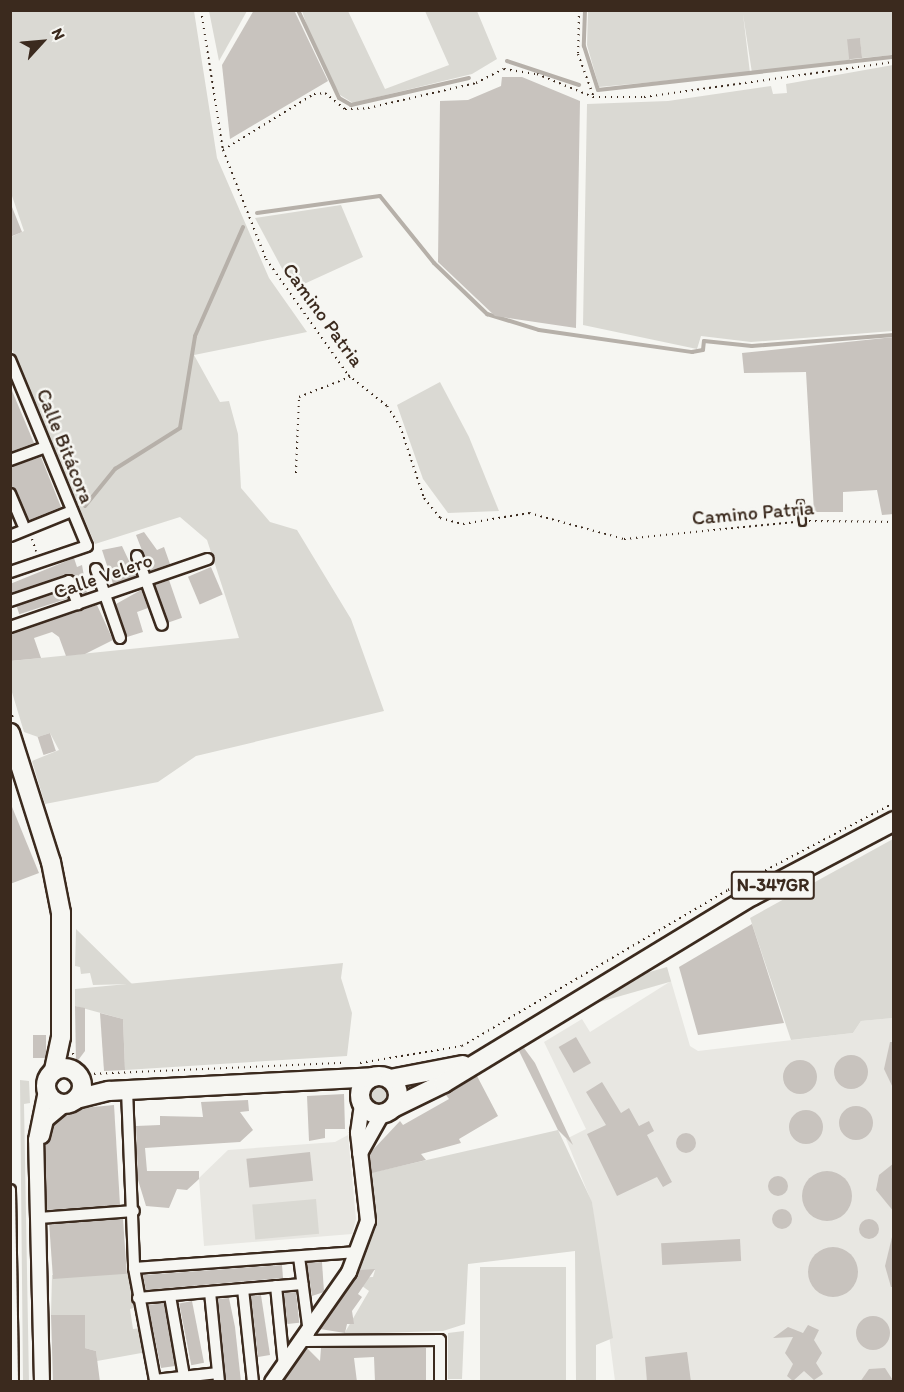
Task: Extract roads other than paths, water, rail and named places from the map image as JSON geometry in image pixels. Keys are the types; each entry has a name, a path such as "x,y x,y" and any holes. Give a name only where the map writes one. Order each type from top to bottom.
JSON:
{"highway":[{"path":"10,733 51,862 61,913 70,1102"},
{"name":"N-347GR","path":"387,1111 467,1056 752,896 894,821"},
{"name":"N-347GR","path":"387,1074 467,1056"},
{"path":"68,1073 118,1091"},
{"path":"68,1073 46,1091 70,1102 118,1091 331,1075 387,1074"},
{"path":"361,1099 387,1074"},
{"path":"331,1075 361,1099 387,1111 398,1093 387,1074"}],"street":[{"name":"Calle Bitácora","path":"10,360 87,546 10,572"},
{"path":"10,460 46,447"},
{"path":"10,494 25,527"},
{"path":"10,536 25,527 72,511"},
{"path":"137,556 162,625"},
{"name":"Calle Velero","path":"10,627 208,560"},
{"path":"96,569 120,638"},
{"path":"10,601 69,581 78,604"},
{"path":"42,1382 38,1123 46,1091"},
{"path":"118,1091 134,1211 137,1251 134,1269 155,1380 218,1377 210,1292"},
{"path":"272,1382 306,1337 357,1252 368,1221 360,1153 361,1099"},
{"path":"38,1155 46,1120 70,1102"},
{"path":"360,1153 387,1111"},
{"path":"10,1190 13,1382"},
{"path":"39,1218 134,1211"},
{"path":"134,1269 357,1252"},
{"path":"299,1257 306,1337"},
{"path":"138,1298 302,1284"},
{"path":"276,1286 284,1366"},
{"path":"243,1289 253,1382"},
{"path":"170,1296 184,1377"},
{"path":"306,1337 440,1340 440,1382"}],"lane":[{"path":"800,503 802,522"}],"waterway":[{"path":"298,10 339,98 351,105 469,78"},
{"path":"585,10 584,46 598,90 894,57"},
{"path":"507,61 579,85"},
{"path":"257,213 380,196 434,263 487,314 539,330 692,352 703,350 704,341 752,346 894,335"},
{"path":"85,506 115,469 180,428 195,336 243,227"}]}
